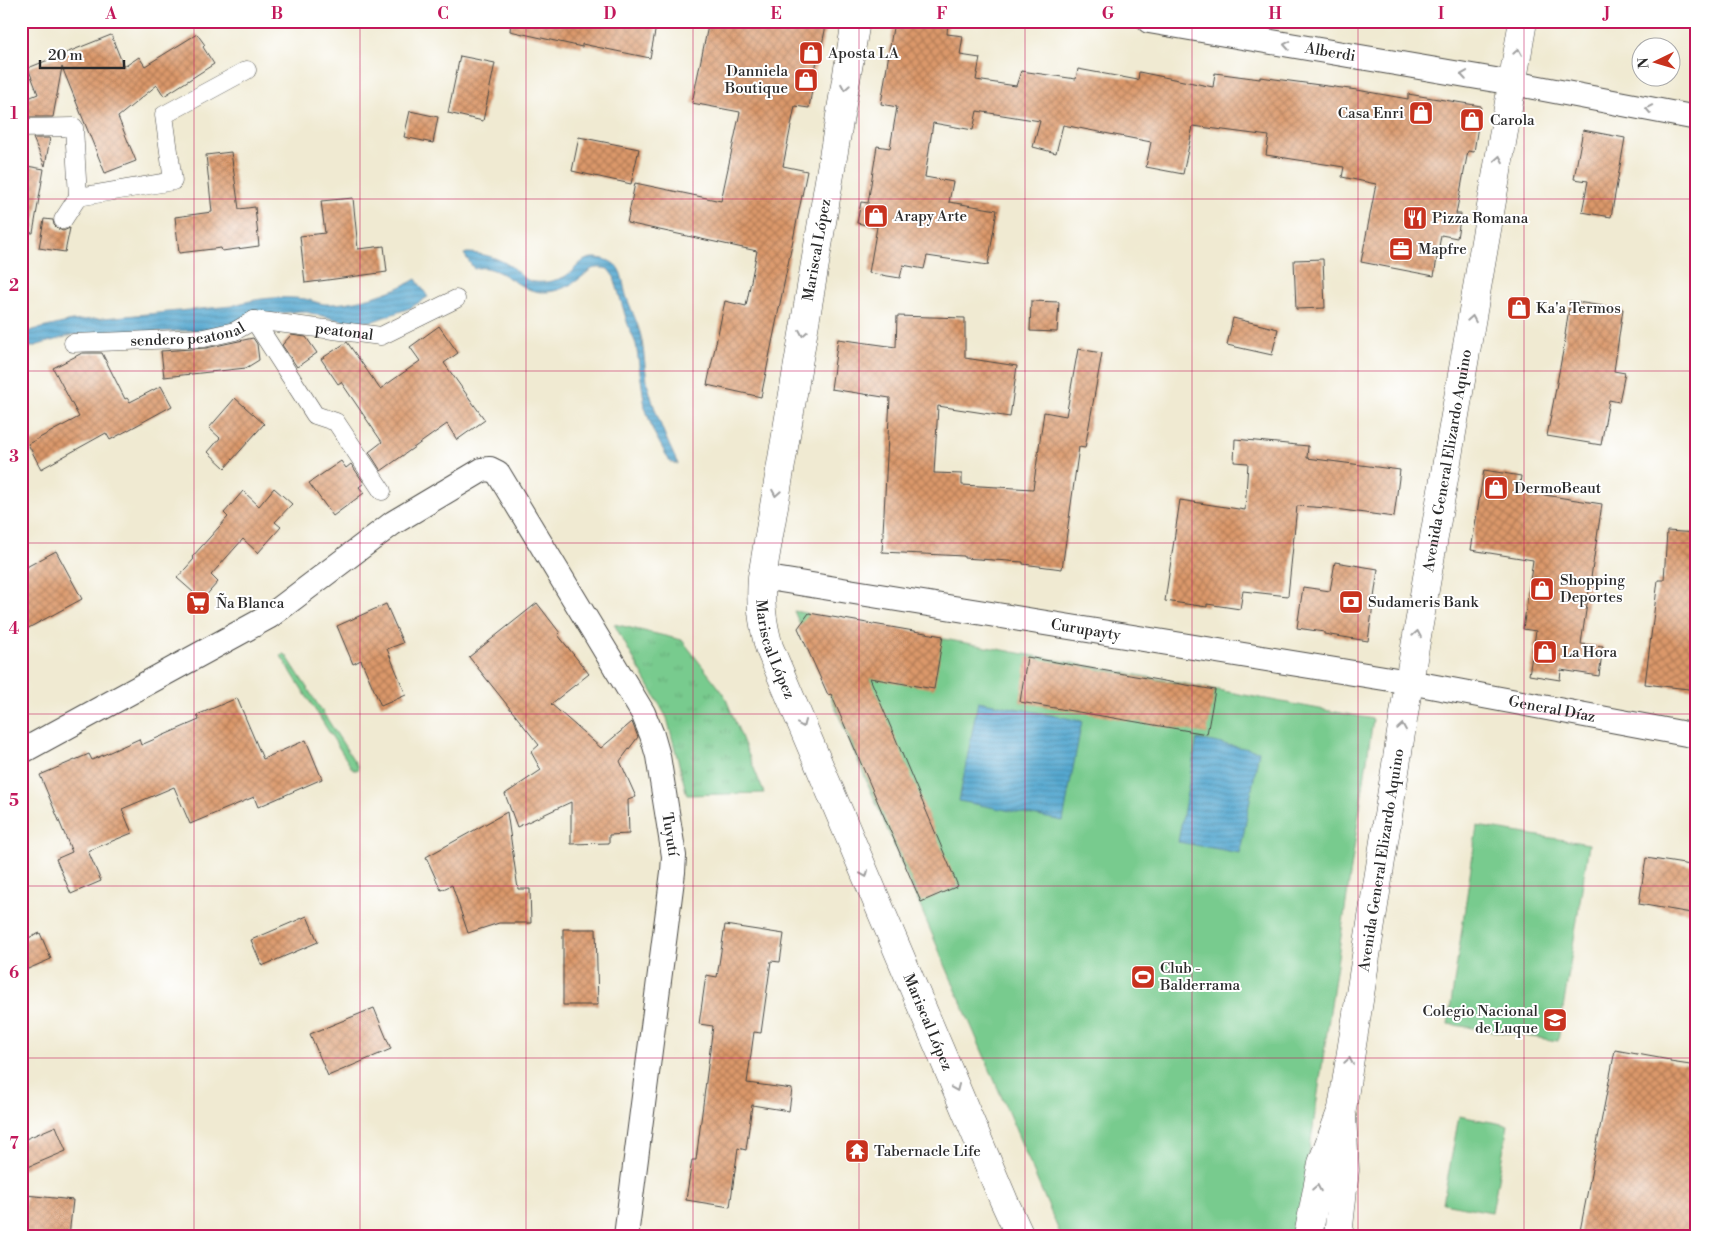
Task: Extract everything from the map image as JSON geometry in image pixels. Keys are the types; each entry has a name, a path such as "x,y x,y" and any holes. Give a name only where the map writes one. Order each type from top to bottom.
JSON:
{"main road":[{"name":"Mariscal López","path":"856,21 762,577 760,601 763,624 769,647 1020,1236"},
{"name":"Avenida General Elizardo Aquino","path":"1308,1236 1322,1163 1342,1109 1409,682 1523,21"},
{"name":"Avenida General Elizardo Aquino","path":"1338,1236 1345,1170 1342,1109"}],"street":[{"name":"Alberdi","path":"1149,21 1513,83 1697,118"},
{"path":"78,197 173,181 164,115 247,70"},
{"path":"21,128 74,127 78,197 63,220"},
{"name":"peatonal","path":"254,320 381,336 456,300"},
{"name":"sendero peatonal","path":"73,343 204,338 236,331 254,320 315,415 336,422 382,491"},
{"name":"Tuyutí","path":"21,752 270,616 393,523 482,470 490,469 498,473 643,713 658,756 674,856 673,872 626,1236"},
{"name":"Curupayty","path":"762,577 1409,682"},
{"name":"General Díaz","path":"1409,682 1697,736"}],"green space":[{"name":"Club - Balderrama","path":"794,611 1373,719 1297,1236 1061,1236"},
{"path":"614,624 682,640 724,694 764,793 687,795 667,718"},
{"path":"283,654 286,655 358,767 357,770 353,770 281,656"},
{"path":"1477,826 1589,844 1558,1041 1448,1024"},
{"path":"1459,1116 1508,1125 1492,1212 1443,1203"}],"water":[{"path":"464,254 498,259 511,266 523,277 535,282 557,280 564,277 589,258 610,261 619,269 627,298 641,335 647,381 653,402 662,429 678,464 670,462 653,431 645,407 636,344 628,325 614,277 608,269 592,269 564,288 541,292 524,287 491,269 474,269"},
{"path":"416,279 428,297 410,308 373,321 351,323 302,311 263,315 230,329 72,335 21,350 21,334 72,321 232,306 268,298 305,299 324,304 335,304 384,293"},
{"path":"978,701 1082,721 1063,821 959,801"},
{"path":"1197,739 1259,751 1240,853 1178,842"}],"building":[{"path":"511,21 657,21 650,58 582,44 582,47 510,31"},
{"path":"709,21 827,21 820,54 818,54 809,108 795,106 783,166 807,171 761,397 707,385 725,301 746,306 757,251 627,223 635,183 721,201 740,112 692,103"},
{"path":"894,21 948,21 947,34 963,36 960,55 980,58 976,80 1016,86 1021,71 1076,79 1078,69 1138,80 1139,72 1213,87 1215,73 1357,90 1408,99 1408,94 1481,106 1474,152 1468,151 1456,214 1461,214 1457,238 1441,235 1434,276 1361,262 1376,184 1342,177 1344,167 1266,155 1269,136 1193,126 1183,174 1146,167 1151,142 1063,125 1056,153 1033,147 1040,121 977,111 973,130 933,123 925,177 953,182 949,202 997,210 988,265 927,256 924,269 903,265 900,278 869,273 877,227 857,223 861,202 868,203 877,146 890,148 897,107 881,104"},
{"path":"197,34 205,45 203,47 214,64 164,96 157,85 118,117 136,161 105,173 62,67 53,117 25,117 21,108 21,101 38,94 28,68 111,35 124,67 139,57 145,66"},
{"path":"460,56 495,63 483,121 448,113"},
{"path":"410,111 438,117 433,143 404,137"},
{"path":"1583,130 1625,138 1611,217 1582,212 1588,181 1574,179"},
{"path":"579,137 639,149 631,184 572,171"},
{"path":"33,138 50,138 45,166"},
{"path":"231,152 239,209 255,207 259,246 222,251 221,248 179,253 175,217 212,212 206,155"},
{"path":"21,165 44,169 33,233 21,232"},
{"path":"353,198 358,249 384,246 387,272 305,283 300,236 325,233 321,201"},
{"path":"44,219 53,220 54,225 63,231 70,228 65,252 39,248"},
{"path":"1323,259 1325,308 1296,309 1294,260"},
{"path":"1031,301 1059,302 1057,332 1030,331"},
{"path":"1570,301 1623,309 1614,371 1625,373 1619,402 1609,400 1601,445 1547,436 1566,335"},
{"path":"897,316 965,318 965,358 1017,366 1010,417 938,406 934,473 962,474 962,485 1033,489 1044,412 1066,416 1078,349 1102,353 1085,448 1079,447 1062,569 1023,564 1023,562 964,558 964,556 882,552 890,398 831,389 838,339 896,347"},
{"path":"1233,318 1278,329 1272,355 1227,345"},
{"path":"439,326 458,353 444,363 485,420 457,440 447,424 381,471 369,452 382,442 341,382 338,384 321,359 347,342 380,389 420,361 410,347"},
{"path":"291,335 306,337 317,353 297,367 282,345"},
{"path":"253,338 257,344 259,360 246,368 164,377 161,351 206,348"},
{"path":"82,353 102,353 125,399 127,398 130,402 161,386 172,406 110,440 106,433 41,469 28,444 79,417 53,368"},
{"path":"235,398 264,424 225,468 208,452 220,438 209,428"},
{"path":"1235,439 1308,446 1307,458 1400,470 1394,517 1328,508 1297,506 1288,596 1243,591 1240,609 1207,604 1207,607 1165,601 1180,500 1245,510 1248,463 1234,462"},
{"path":"341,461 346,468 351,464 364,483 359,487 364,493 333,516 309,483"},
{"path":"1484,470 1521,476 1519,491 1602,504 1581,644 1603,646 1599,676 1561,670 1560,680 1529,675 1536,631 1523,629 1533,560 1471,550"},
{"path":"274,488 292,504 275,522 281,527 258,553 243,539 211,575 218,582 202,600 177,578 194,559 192,557 228,517 224,513 243,491 259,506"},
{"path":"1667,531 1697,533 1697,690 1645,684 1658,580 1664,580"},
{"path":"56,551 82,599 21,632 21,570"},
{"name":"Sudameris Bank","path":"1335,562 1378,569 1368,641 1297,628 1303,587 1330,591"},
{"path":"537,603 560,633 558,635 589,674 551,704 601,748 632,722 638,737 620,761 636,797 628,800 629,834 609,835 609,843 571,844 571,802 517,827 505,794 541,770 531,752 539,745 469,657"},
{"path":"386,604 403,643 387,649 406,695 381,706 361,660 353,664 337,626"},
{"path":"809,613 943,636 934,689 870,678 958,886 921,902 831,694 828,695 798,628"},
{"path":"1027,657 1215,690 1207,734 1020,702"},
{"path":"237,698 263,759 306,740 322,779 258,807 254,797 190,824 174,787 122,809 132,833 88,851 101,881 71,894 56,859 72,852 40,775 89,754 92,760 139,739 141,745 199,720 197,715"},
{"path":"507,812 518,889 530,889 531,923 499,923 468,933 452,885 441,890 426,857"},
{"path":"1646,858 1697,866 1697,914 1639,904"},
{"path":"307,916 318,942 262,966 251,940"},
{"path":"725,925 784,934 780,962 771,961 761,1033 754,1032 747,1083 792,1089 789,1111 752,1105 746,1150 738,1148 730,1207 686,1200 692,1160 696,1160 713,1026 699,1024 706,975 717,977"},
{"path":"563,929 596,929 598,1005 563,1005"},
{"path":"40,933 51,959 21,972 21,941"},
{"path":"374,1008 391,1049 328,1076 310,1034"},
{"path":"1615,1050 1697,1066 1697,1236 1579,1236"},
{"path":"56,1126 66,1151 21,1170 21,1141"},
{"path":"26,1195 73,1200 69,1236 21,1236"}],"place":[{"name":"Aposta LA","path":"811,53"},
{"name":"Danniela Boutique","path":"806,80"},
{"name":"Casa Enri","path":"1421,113"},
{"name":"Carola","path":"1472,120"},
{"name":"Arapy Arte","path":"876,216"},
{"name":"Pizza Romana","path":"1415,218"},
{"name":"Mapfre","path":"1401,249"},
{"name":"Ka'a Termos","path":"1519,308"},
{"name":"DermoBeaut","path":"1496,488"},
{"name":"Shopping Deportes","path":"1542,589"},
{"name":"Sudameris Bank","path":"1351,602"},
{"name":"Ña Blanca","path":"198,603"},
{"name":"La Hora","path":"1545,652"},
{"name":"Club - Balderrama","path":"1143,977"},
{"name":"Colegio Nacional de Luque","path":"1555,1020"},
{"name":"Tabernacle Life","path":"857,1151"}]}
